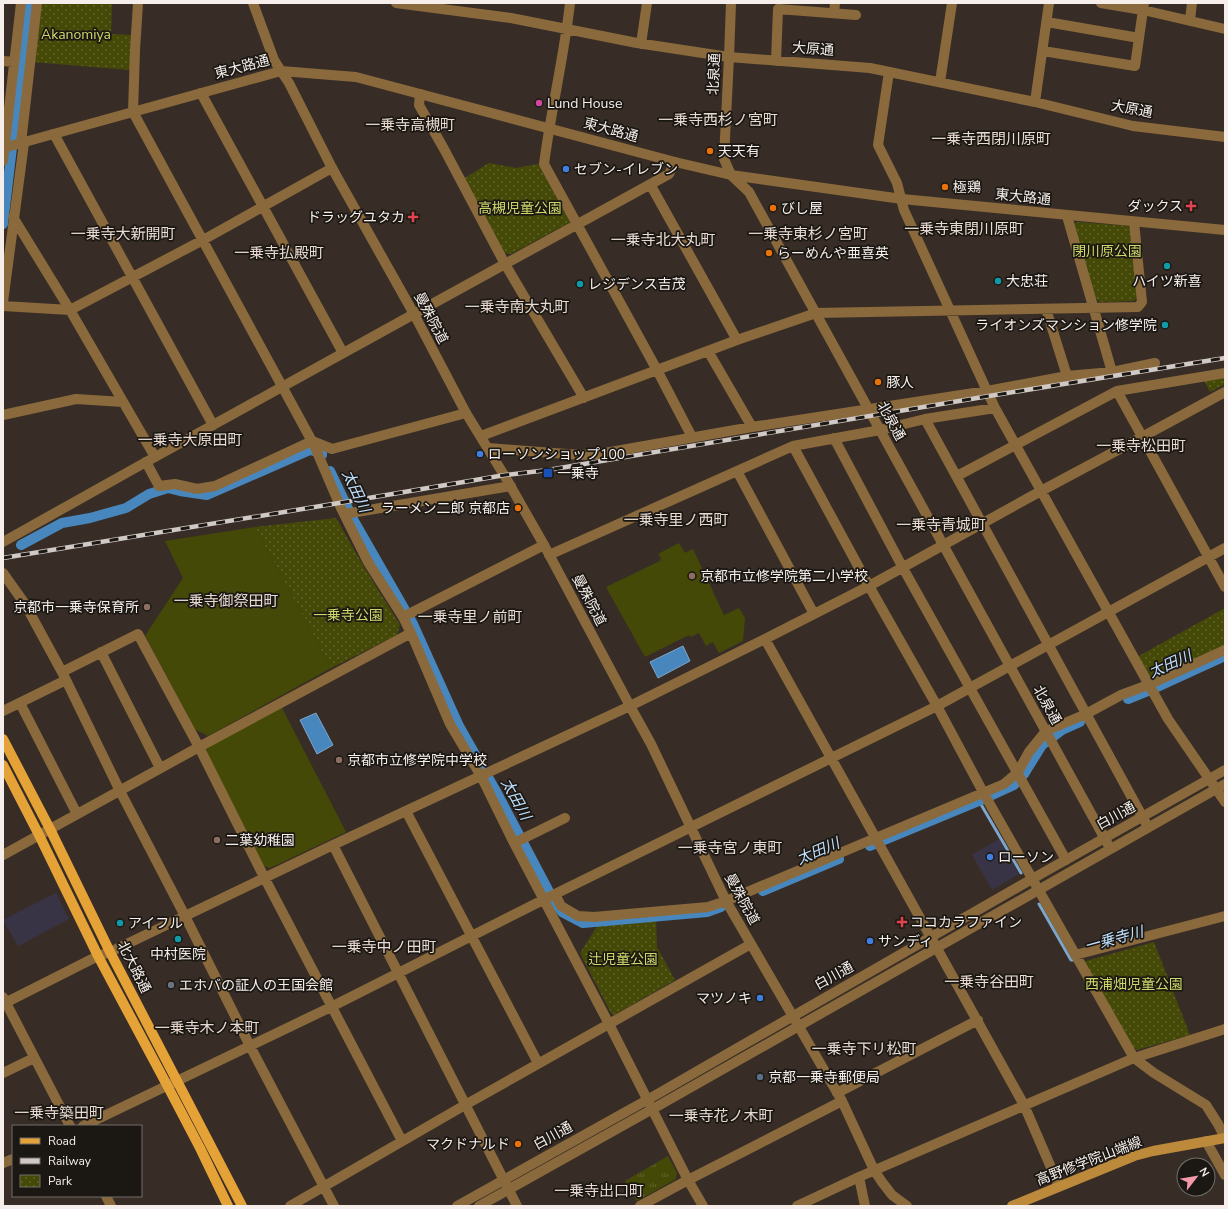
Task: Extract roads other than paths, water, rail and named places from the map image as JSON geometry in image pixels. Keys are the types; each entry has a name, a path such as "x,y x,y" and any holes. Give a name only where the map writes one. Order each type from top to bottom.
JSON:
{"main road":[{"name":"北大路通","path":"3,738 50,829 110,952 228,1206"},
{"name":"北大路通","path":"3,765 39,834 98,956 242,1206"},
{"name":"高野修学院山端線","path":"1012,1206 1134,1156 1153,1151 1225,1138"}],"street":[{"path":"3,302 14,217 14,62 21,3"},
{"path":"3,161 13,146 37,3"},
{"path":"138,3 133,112 315,447 341,508 349,513 368,562 406,615 411,633 450,724 485,774 519,841 550,896 609,1024 688,1180 703,1206"},
{"name":"曼殊院道","path":"253,3 274,60 289,83 332,168 414,314 466,413 511,486 544,545 651,744 690,828 728,904 840,1097 874,1170 892,1195 907,1206"},
{"name":"大原通","path":"396,3 511,18 641,44 729,57 870,68 1035,102 1133,126 1225,136"},
{"path":"570,3 544,164 692,437"},
{"path":"641,44 646,3"},
{"name":"北泉通","path":"731,3 724,159 731,175 749,192 1110,848"},
{"path":"834,14 835,3"},
{"path":"940,82 952,3"},
{"path":"1035,102 1049,3"},
{"path":"1101,3 1144,7 1225,29"},
{"path":"1190,20 1192,3"},
{"path":"776,61 778,9 794,7 834,14 856,15"},
{"path":"1043,51 1135,66 1144,7"},
{"path":"1047,22 1139,38"},
{"path":"3,61 14,62"},
{"name":"東大路通","path":"13,146 281,71 356,77 675,162 731,175 902,199 1225,230"},
{"path":"889,72 878,145 897,183 904,210 950,311 995,408 1168,720 1225,802"},
{"path":"201,93 343,353"},
{"path":"420,94 419,105 505,264 584,398"},
{"path":"54,134 213,425"},
{"path":"3,542 150,459 669,174 675,162"},
{"path":"3,306 70,310 203,240 332,168"},
{"path":"650,184 737,340"},
{"path":"1067,216 1112,372"},
{"path":"14,217 123,402 150,459 159,486 175,484 197,489 215,486 315,447 332,449 466,413"},
{"path":"481,436 737,340 816,313 1138,307 1142,302 1134,222"},
{"path":"1046,309 1067,376"},
{"path":"708,351 752,427"},
{"path":"488,448 580,455 599,454 752,427 987,391 1067,376 1112,372 1156,363"},
{"path":"957,476 1117,391 1225,373"},
{"path":"1117,391 1225,587"},
{"path":"69,1125 4,1001 630,706 765,639 944,546 1041,491 1225,392"},
{"path":"3,414 76,399 123,402"},
{"path":"549,555 793,446 880,430 925,419 995,408"},
{"path":"925,419 1148,827"},
{"path":"834,438 903,568 1066,860"},
{"path":"793,446 869,586 937,706 985,796 1134,1058 1154,1073 1206,1104 1225,1138"},
{"path":"737,471 814,614"},
{"path":"349,513 511,486"},
{"path":"406,615 544,545"},
{"path":"85,1125 250,1046 471,937 550,896 937,706 1225,548"},
{"path":"3,573 25,604 64,676 120,791 250,1046 334,1206"},
{"path":"3,855 160,768 411,633"},
{"path":"3,711 20,703 101,652 138,634 199,747 264,878 402,1141"},
{"path":"765,639 1024,1105 1059,1186"},
{"path":"550,896 561,906 578,916 594,917 728,904 985,796 1020,776 1029,752 1048,736 1121,695 1151,689 1225,650"},
{"path":"101,652 160,768"},
{"path":"20,703 77,814"},
{"name":"白川通","path":"650,1105 793,1016 1225,770"},
{"name":"白川通","path":"457,1206 506,1184 798,1026 1225,784"},
{"path":"406,811 538,1063"},
{"path":"519,841 565,818"},
{"path":"333,845 517,1206"},
{"path":"1077,959 1225,916"},
{"path":"290,1206 538,1063 751,944"},
{"path":"640,1206 978,1020"},
{"path":"797,1206 859,1176 1134,1058 1225,1029"},
{"path":"3,1073 34,1058"},
{"path":"1206,1141 1225,1175"},
{"path":"859,1176 865,1206"},
{"name":"白川通","path":"479,1206 506,1184"},
{"path":"106,1197 111,1206"}],"water":[{"path":"683,646 690,661 658,678 650,662"},
{"path":"316,713 333,745 317,754 300,720"}],"waterway":[{"path":"3,224 29,3"},
{"name":"太田川","path":"21,545 62,523 90,518 126,508 149,494 168,488 207,495 310,450 322,453 322,455"},
{"name":"太田川","path":"330,471 354,521 413,624 459,726 497,793 555,903 562,912 583,923 707,912 721,907"},
{"name":"太田川","path":"1128,699 1225,656"},
{"name":"太田川","path":"870,846 1014,785 1024,774 1042,745 1062,730 1080,722"},
{"name":"一乗寺川","path":"979,801 1021,873"},
{"name":"太田川","path":"763,891 839,859"},
{"name":"一乗寺川","path":"1039,904 1071,960 1076,960"}],"railway":[{"path":"3,558 1225,358"}],"place":[{"name":"Lund House","path":"539,103"},
{"name":"天天有","path":"710,151"},
{"name":"セブン-イレブン","path":"566,169"},
{"name":"極鶏","path":"945,187"},
{"name":"ダックス","path":"1191,206"},
{"name":"びし屋","path":"773,208"},
{"name":"ドラッグユタカ","path":"413,217"},
{"name":"らーめんや亜喜英","path":"769,253"},
{"name":"ハイツ新喜","path":"1167,266"},
{"name":"大忠荘","path":"998,281"},
{"name":"レジデンス吉茂","path":"580,284"},
{"name":"ライオンズマンション修学院","path":"1165,325"},
{"name":"豚人","path":"878,382"},
{"name":"ローソンショップ100","path":"480,454"},
{"name":"一乗寺","path":"548,473"},
{"name":"ラーメン二郎 京都店","path":"518,508"},
{"name":"京都市立修学院第二小学校","path":"692,576"},
{"name":"京都市一乗寺保育所","path":"147,607"},
{"name":"京都市立修学院中学校","path":"339,760"},
{"name":"二葉幼稚園","path":"217,840"},
{"name":"ローソン","path":"990,857"},
{"name":"ココカラファイン","path":"902,922"},
{"name":"アイフル","path":"120,923"},
{"name":"中村医院","path":"178,939"},
{"name":"サンディ","path":"870,941"},
{"name":"エホバの証人の王国会館","path":"171,985"},
{"name":"マツノキ","path":"760,998"},
{"name":"京都一乗寺郵便局","path":"760,1077"},
{"name":"マクドナルド","path":"518,1144"}],"district":[{"name":"一乗寺西杉ノ宮町","path":"718,120"},
{"name":"一乗寺高槻町","path":"410,125"},
{"name":"一乗寺西閉川原町","path":"991,139"},
{"name":"一乗寺東閉川原町","path":"964,229"},
{"name":"一乗寺大新開町","path":"123,234"},
{"name":"一乗寺東杉ノ宮町","path":"808,234"},
{"name":"一乗寺北大丸町","path":"663,240"},
{"name":"一乗寺払殿町","path":"279,253"},
{"name":"一乗寺南大丸町","path":"517,307"},
{"name":"一乗寺大原田町","path":"190,440"},
{"name":"一乗寺松田町","path":"1141,446"},
{"name":"一乗寺里ノ西町","path":"676,520"},
{"name":"一乗寺青城町","path":"941,525"},
{"name":"一乗寺御祭田町","path":"226,601"},
{"name":"一乗寺里ノ前町","path":"470,617"},
{"name":"一乗寺宮ノ東町","path":"730,848"},
{"name":"一乗寺中ノ田町","path":"384,947"},
{"name":"一乗寺谷田町","path":"989,982"},
{"name":"一乗寺木ノ本町","path":"207,1028"},
{"name":"一乗寺下リ松町","path":"864,1049"},
{"name":"一乗寺築田町","path":"59,1113"},
{"name":"一乗寺花ノ木町","path":"721,1116"},
{"name":"一乗寺出口町","path":"599,1191"}],"park label":[{"name":"Akanomiya","path":"76,34"},
{"name":"高槻児童公園","path":"520,208"},
{"name":"閉川原公園","path":"1107,251"},
{"name":"一乗寺公園","path":"348,615"},
{"name":"辻児童公園","path":"623,959"},
{"name":"西浦畑児童公園","path":"1134,984"}]}
